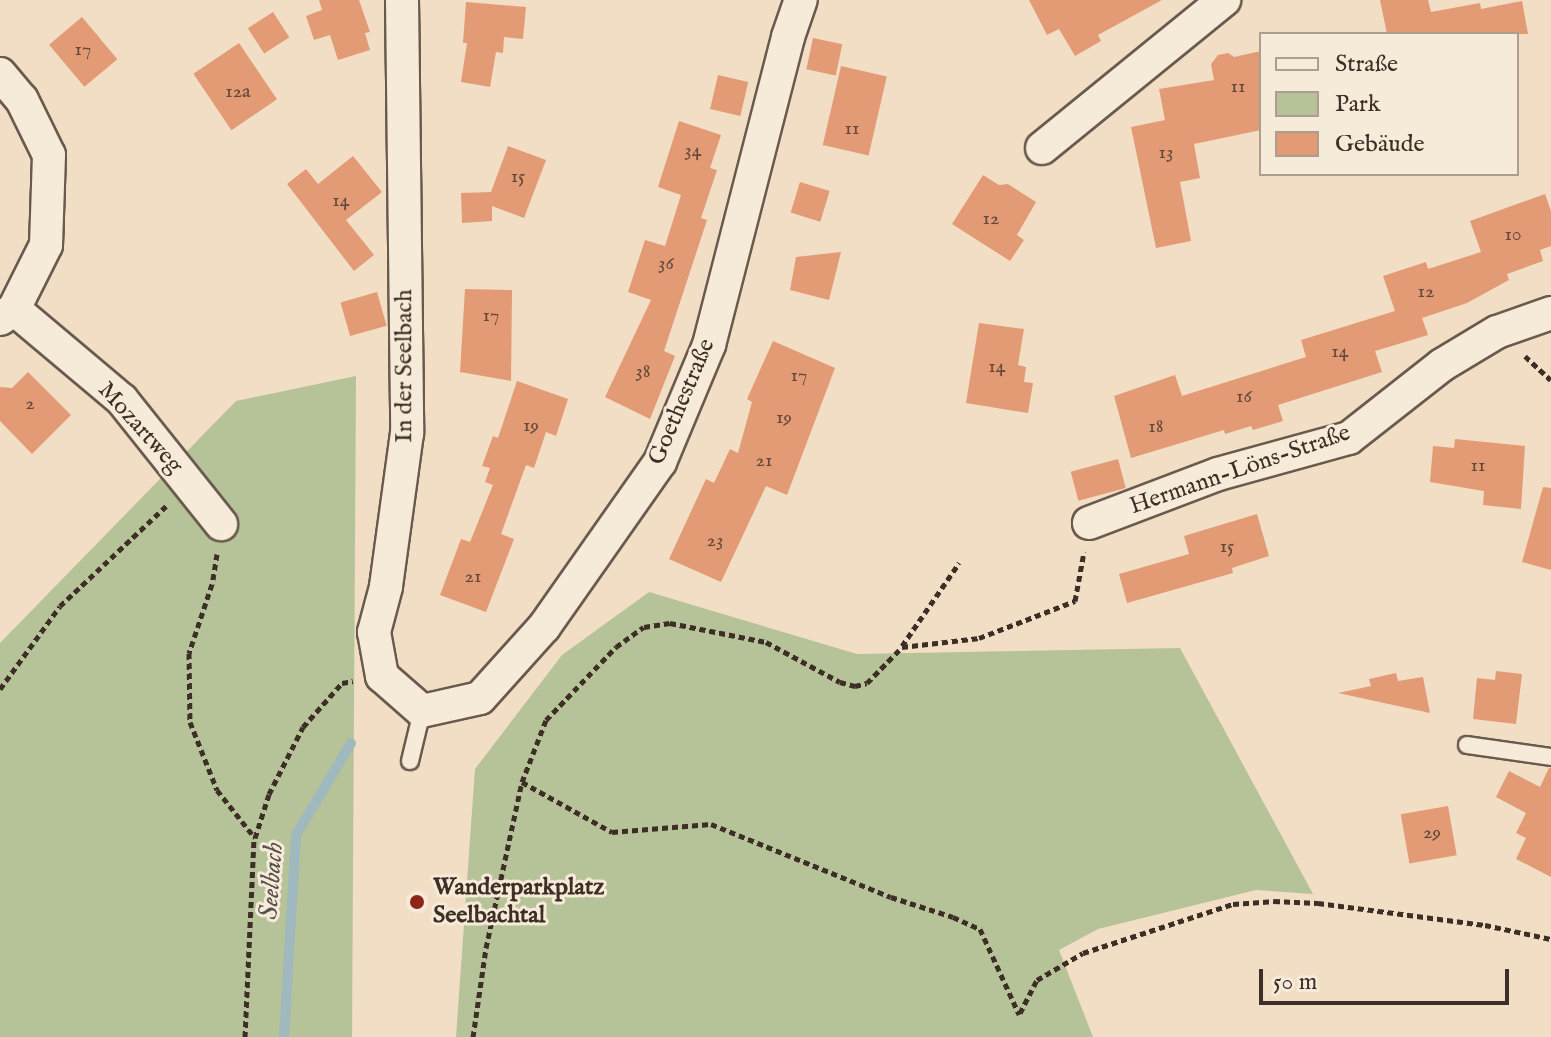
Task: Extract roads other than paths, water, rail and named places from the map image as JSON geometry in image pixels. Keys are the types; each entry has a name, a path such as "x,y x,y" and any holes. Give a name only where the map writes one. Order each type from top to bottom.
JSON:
{"street":[{"name":"In der Seelbach","path":"402,0 407,433 386,587 374,632 382,676 422,711"},
{"name":"Goethestraße","path":"422,711 480,698 544,627 660,462 709,345 788,37 801,0"},
{"path":"1042,148 1224,0"},
{"path":"0,74 22,100 49,155 46,245 7,314"},
{"name":"Hermann-Löns-Straße","path":"1089,523 1218,474 1349,438 1442,365 1497,332 1551,313"},
{"name":"Mozartweg","path":"7,314 122,400 221,524"}],"lane":[{"path":"410,761 422,711"},
{"path":"1467,745 1551,757"}],"waterway":[{"name":"Seelbach","path":"284,1037 296,835 351,743"}],"place":[{"name":"Wanderparkplatz Seelbachtal","path":"417,902"}]}
